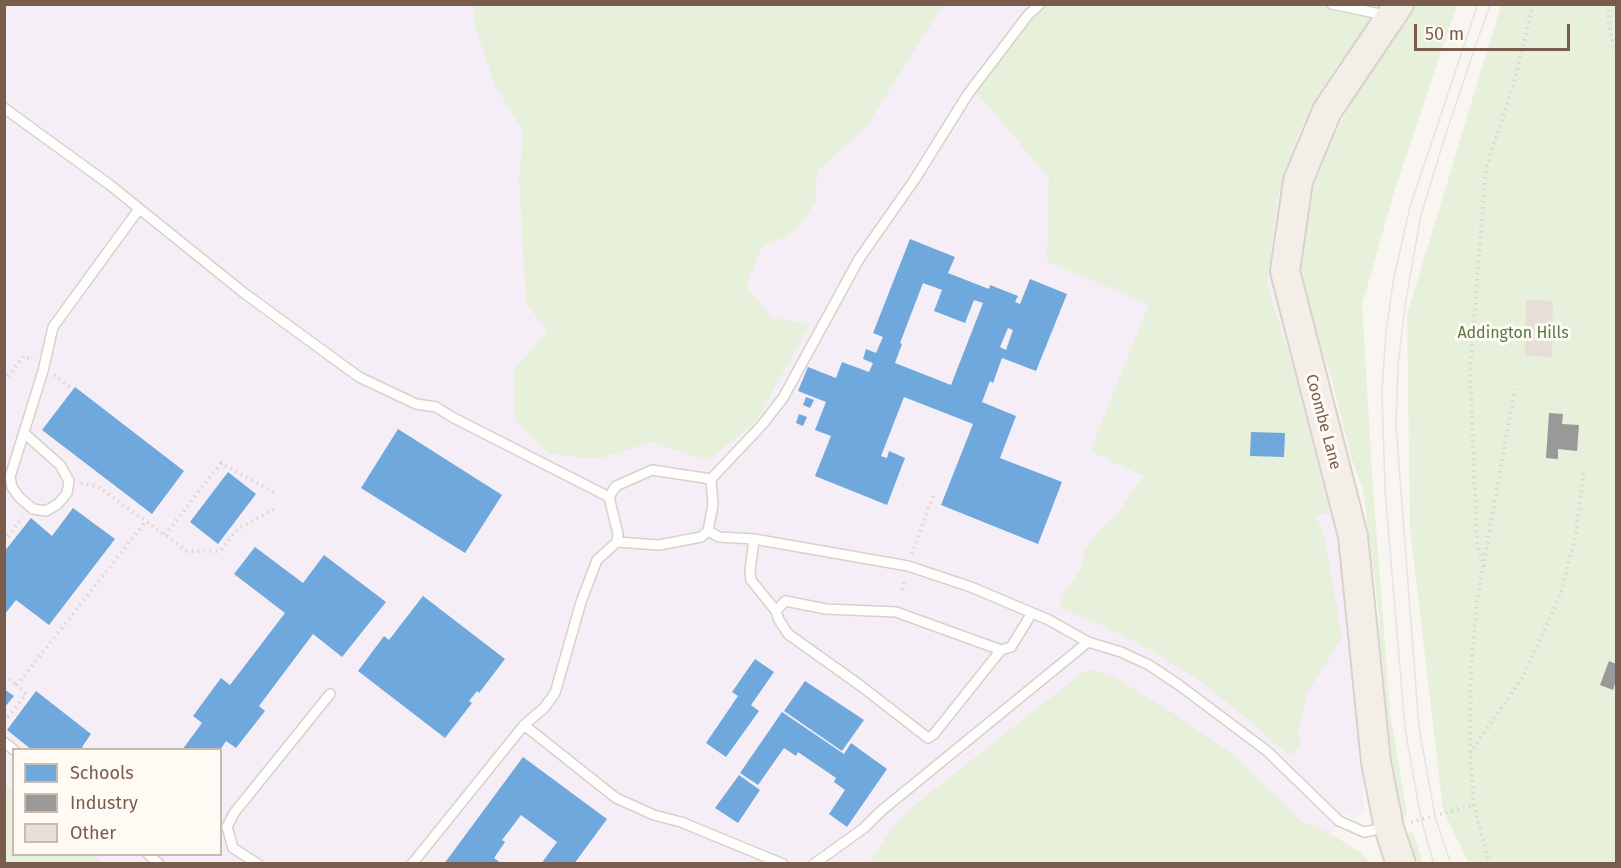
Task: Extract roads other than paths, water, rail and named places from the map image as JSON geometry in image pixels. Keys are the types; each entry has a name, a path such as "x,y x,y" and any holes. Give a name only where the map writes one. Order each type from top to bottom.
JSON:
{"main road":[{"name":"Coombe Lane","path":"1395,10 1327,111 1298,181 1286,271 1353,536 1376,762 1389,828 1401,864"}],"lane":[{"path":"617,542 659,545 701,537 708,531 713,505 711,479 762,425 783,398 859,259 915,179 969,94 1028,15 1041,4"},
{"path":"1332,4 1395,10"},
{"path":"4,108 110,185 244,293 364,380 416,404 436,407 609,497"},
{"path":"24,433 60,465 69,481 67,493 58,504 46,511 30,507 19,498 12,487 10,477 43,370 53,327 139,209"},
{"path":"412,864 525,725 544,708 555,693 580,602 597,560 617,542 618,534 609,497 616,486 652,470 711,479"},
{"path":"708,531 719,537 754,539 908,566 971,587 1032,613 1088,642 1149,665 1179,684 1267,752 1340,821 1364,832 1389,828"},
{"path":"754,539 751,580 776,610 788,634 928,738 934,734 1001,650 1011,647 1032,613"},
{"path":"776,610 785,601 826,609 896,612 1001,650"},
{"path":"814,864 864,828 881,811 1088,642"},
{"path":"258,864 233,848 227,827 234,813 330,694"},
{"path":"525,725 616,798 654,815 681,822 783,864"}],"tram line":[{"path":"1434,864 1421,819 1405,728 1385,489 1382,391 1386,333 1393,282 1410,207 1478,4"},
{"path":"1451,864 1435,816 1419,728 1396,425 1398,365 1405,305 1421,215 1490,4"}],"park label":[{"name":"Addington Hills","path":"1513,334"}]}
